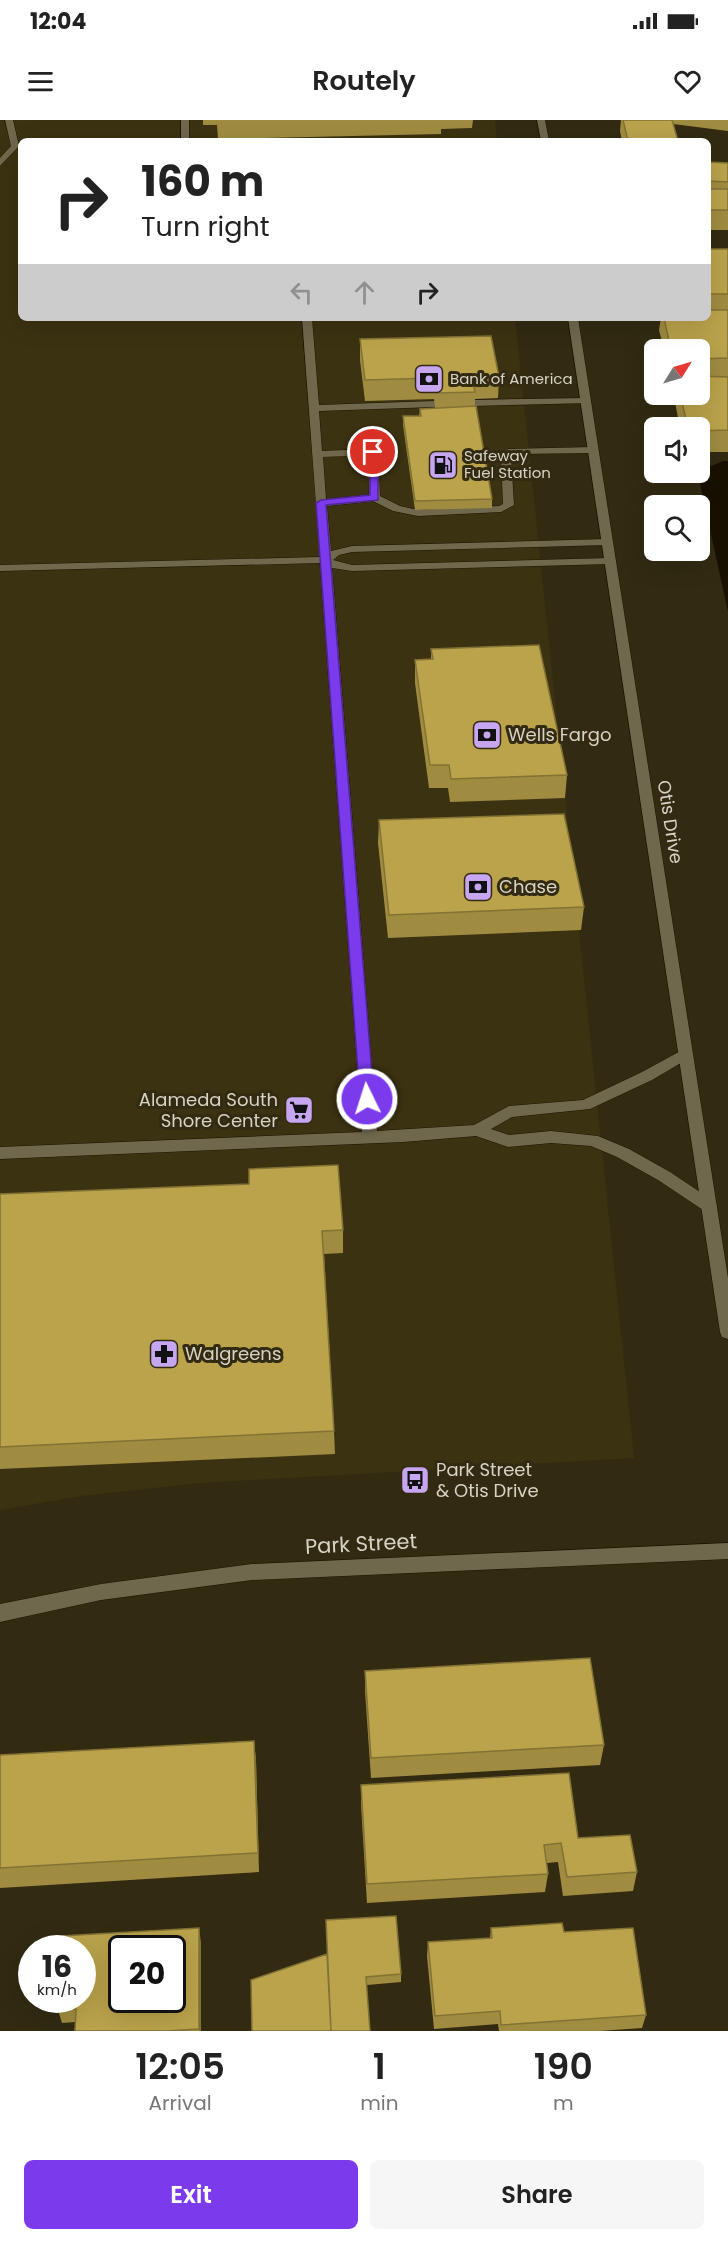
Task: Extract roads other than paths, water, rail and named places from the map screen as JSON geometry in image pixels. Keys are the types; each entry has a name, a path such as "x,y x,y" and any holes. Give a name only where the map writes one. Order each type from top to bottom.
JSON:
{"main road":[{"path":"2,158 15,146 9,120"},
{"path":"185,120 185,138"},
{"path":"541,120 544,138"},
{"path":"2,158 18,156"},
{"path":"307,321 370,1137"},
{"name":"Otis Drive","path":"573,321 728,1332"},
{"path":"472,403 585,402"},
{"path":"314,408 434,404"},
{"path":"375,498 373,452 378,434"},
{"path":"321,503 375,498 397,509 418,513 501,509 509,505 506,455 512,451 593,450"},
{"path":"317,454 373,452"},
{"path":"325,560 335,553 352,549 607,542"},
{"path":"0,568 325,560 336,566 352,568 610,561"},
{"path":"477,1130 509,1112 585,1105 647,1076 686,1053"},
{"path":"0,1152 370,1137 477,1130 508,1141 551,1137 592,1140 664,1176 709,1206"},
{"name":"Park Street","path":"0,1613 101,1592 252,1572 728,1551"}],"place":[{"name":"Bank of America","path":"429,379"},
{"name":"Safeway Fuel Station","path":"443,465"},
{"name":"Wells Fargo","path":"487,735"},
{"name":"Chase","path":"478,887"},
{"name":"Alameda South Shore Center","path":"299,1110"},
{"name":"Walgreens","path":"164,1354"},
{"name":"Park Street & Otis Drive","path":"415,1480"}]}
